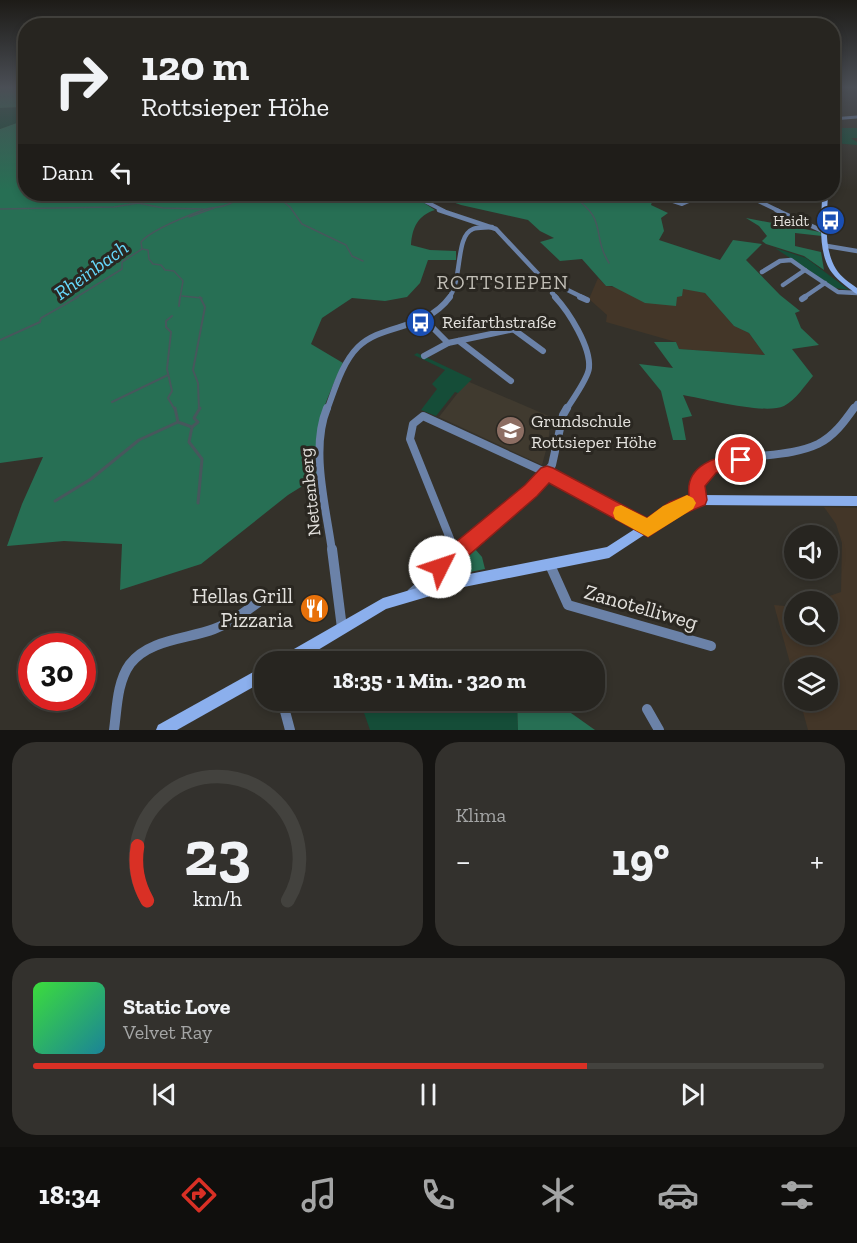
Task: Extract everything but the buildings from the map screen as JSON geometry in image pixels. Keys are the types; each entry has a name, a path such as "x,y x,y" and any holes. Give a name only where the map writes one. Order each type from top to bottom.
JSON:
{"street":[{"path":"423,201 435,208 492,227 541,277 587,300"},
{"path":"673,201 686,204 692,201"},
{"path":"758,201 825,232"},
{"path":"825,201 825,232 834,270 857,293"},
{"name":"Nettenberg","path":"342,628 319,455 321,423 346,364 358,347 370,339 437,312 456,290 463,238 472,229 492,227"},
{"path":"827,246 857,251"},
{"path":"762,272 780,261 791,260 841,293 857,293"},
{"path":"783,285 805,270"},
{"path":"802,299 825,283"},
{"path":"409,595 531,491 552,465 562,415 589,370 588,358 576,326 552,293 556,286"},
{"path":"424,319 448,343"},
{"path":"424,356 448,343 534,325"},
{"path":"513,329 543,351"},
{"path":"459,341 511,381"},
{"path":"699,500 696,484 711,468 723,462 785,455 818,445 837,430 857,404"},
{"path":"456,554 410,439 411,431 423,416 547,473 648,528"},
{"path":"303,651 374,608 409,595 454,583 609,552 676,508 699,500 857,501"},
{"name":"Zanotelliweg","path":"550,565 568,605 711,646"},
{"path":"114,730 121,682 135,658 155,646 216,629 237,618 265,597"},
{"path":"163,730 254,679"},
{"path":"647,709 659,730"},
{"path":"285,711 290,730"}],"shaded area":[{"path":"598,278 606,286 677,297 683,288 705,293 734,326 749,333 765,355 679,349 676,342 606,322 607,315 589,299"},
{"name":"Grundschule Rottsieper Höhe","path":"467,381 551,417 548,443 542,465 439,417"},
{"path":"824,507 857,508 857,730 808,730 803,711 838,711 838,657 788,657 785,645 838,645 838,593 841,592 842,543 836,524"},
{"path":"774,605 784,606 784,641"}],"green space":[{"path":"0,122 18,122 18,123 0,129"},
{"path":"18,123 18,201 421,201 435,210 424,215 417,223 411,245 430,250 456,251 456,260 428,260 420,283 407,297 385,301 352,298 322,318 311,344 343,363 330,392 318,431 317,477 288,495 201,564 120,590 122,544 64,541 7,546 22,504 43,457 0,463 0,129"},
{"path":"840,128 857,128 857,138 851,138 857,142 857,145 840,144"},
{"path":"450,201 652,201 651,205 668,213 661,218 664,231 659,240 720,260 733,240 762,244 746,260 780,295 800,311 795,313 801,328 819,345 792,349 813,376 792,400 784,406 775,408 750,408 683,395 692,416 682,418 686,440 673,440 661,391 639,364 673,368 654,342 676,342 679,349 765,355 749,333 734,326 705,293 683,289 682,296 677,297 676,306 645,303 612,286 606,286 582,259 560,261 540,242 554,238 540,231 528,220"},
{"path":"746,218 820,232 822,236 795,233 795,246 821,252 824,270 804,256 766,244 762,241 767,236 759,226"},
{"path":"775,248 806,258 849,290 835,288"},
{"path":"417,353 472,379 458,393 455,392 436,416 421,410 437,389 432,384 445,370 414,355"},
{"path":"475,549 482,557 485,569 445,577"},
{"path":"363,711 517,711 518,730 370,730"},
{"path":"517,711 568,711 595,730 518,730"}],"waterway":[{"name":"Rheinbach","path":"142,249 141,242 146,237 170,223 234,201"},
{"path":"283,201 302,224 346,245 352,256 363,261"},
{"path":"579,201 595,220 609,263"},
{"path":"0,209 114,207 138,203 163,208 203,209"},
{"name":"Rheinbach","path":"189,217 214,208"},
{"name":"Rheinbach","path":"75,298 122,269 122,262 142,249"},
{"path":"142,249 148,250 149,259 153,264 161,265 165,270 174,271 183,281 180,298"},
{"path":"182,296 200,298"},
{"name":"Rheinbach","path":"0,340 40,322 41,318 78,297"},
{"path":"179,306 180,297"},
{"path":"199,410 198,383 193,370 205,307 200,298"},
{"path":"172,316 166,321 166,327 171,332 167,369 172,391 168,398 175,410"},
{"path":"112,402 168,375"},
{"path":"175,408 178,422"},
{"path":"192,427 198,422 194,418 199,410"},
{"path":"55,501 91,479 139,440 178,422"},
{"path":"178,422 192,427"},
{"path":"192,427 189,442 202,459 198,503"}],"slow traffic":[{"path":"621,513 648,528 669,512 687,503"}],"place":[{"name":"Heidt","path":"830,221"},
{"name":"Reifarthstraße","path":"421,322"},
{"name":"Grundschule Rottsieper Höhe","path":"510,431"},
{"name":"Hellas Grill Pizzaria","path":"314,608"}],"district":[{"name":"ROTTSIEPEN","path":"503,282"}],"route":[{"path":"440,567 531,491 547,473 648,528 676,508 699,500 696,484 698,479 711,468 723,462 741,460"}]}
